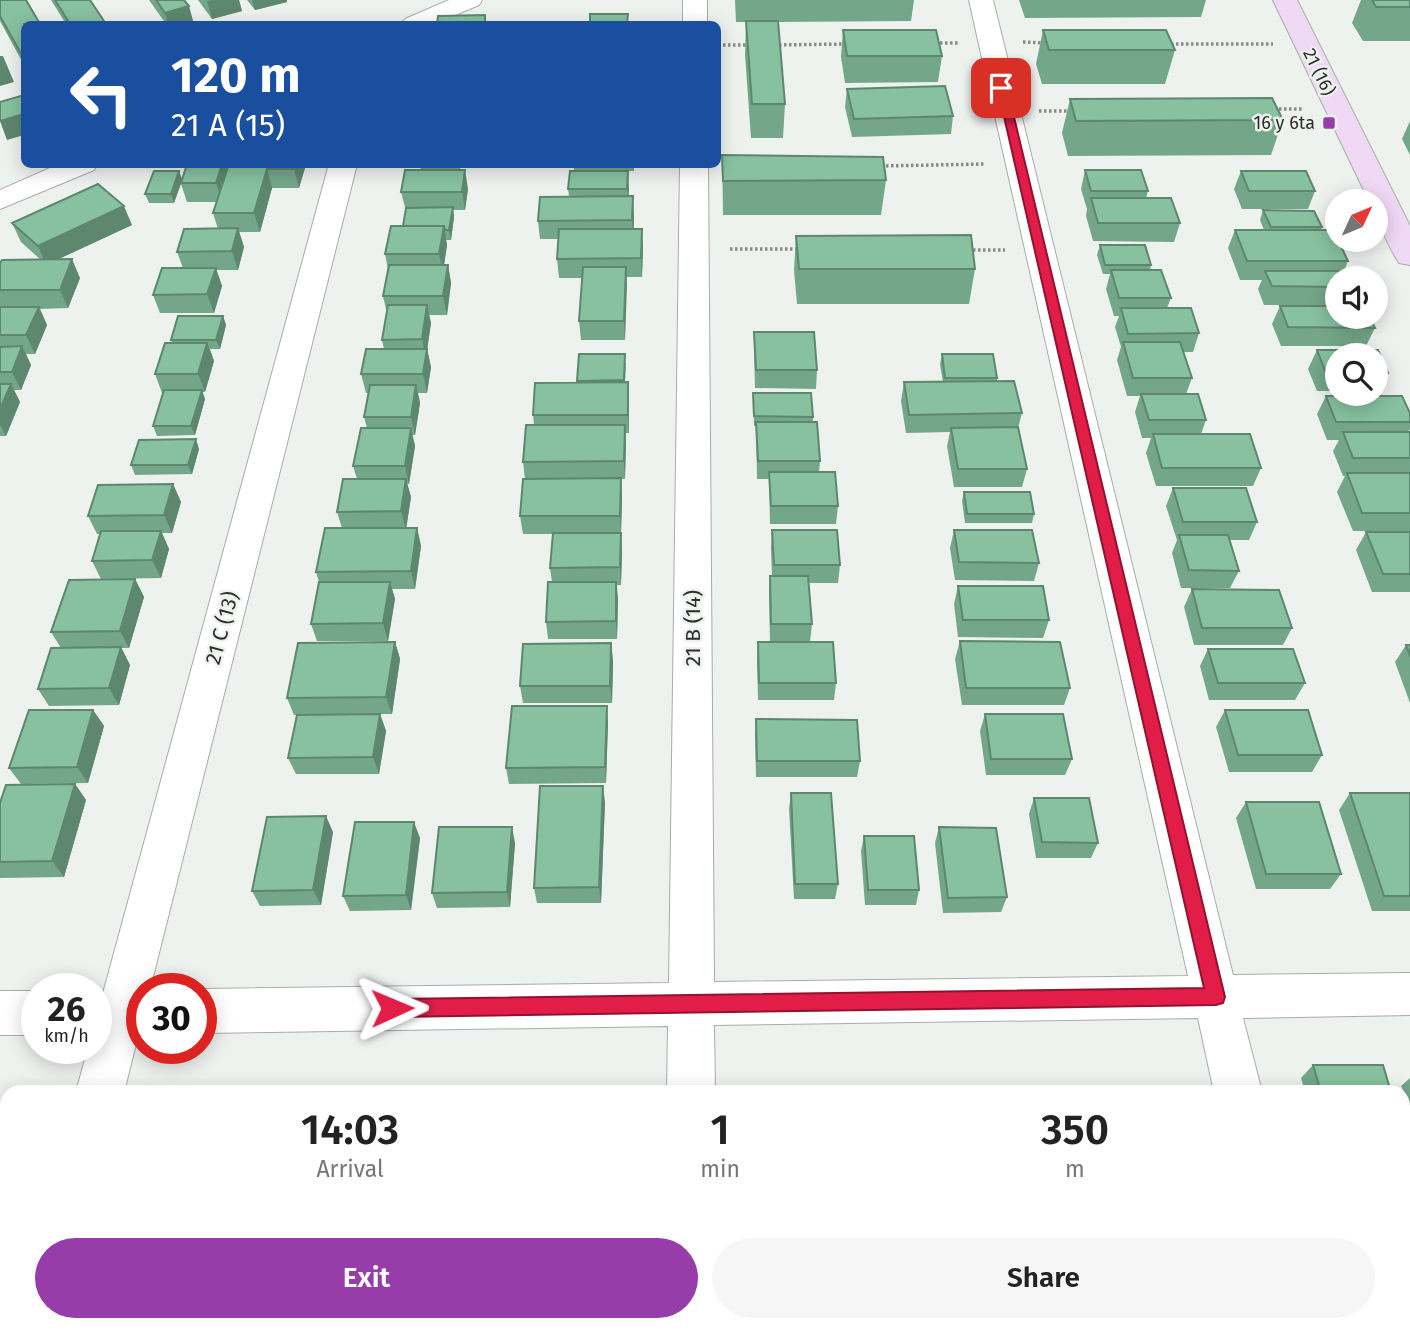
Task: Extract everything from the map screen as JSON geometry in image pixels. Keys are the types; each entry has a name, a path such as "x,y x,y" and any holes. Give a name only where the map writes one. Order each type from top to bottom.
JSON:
{"street":[{"path":"421,21 470,0"},
{"path":"695,0 695,21"},
{"path":"981,0 1236,1085"},
{"name":"21 (16)","path":"1285,0 1410,256"},
{"path":"0,200 75,168"},
{"name":"21 C (13)","path":"102,1085 342,168"},
{"name":"21 B (14)","path":"691,1085 694,168"},
{"path":"217,1011 1410,994"},
{"path":"0,1013 21,1013"}],"path":[{"path":"1269,109 1338,109"},
{"path":"1007,111 1076,111"},
{"path":"870,167 1019,164"},
{"path":"694,249 805,250"},
{"path":"957,250 1040,250"}],"building":[{"path":"0,0 26,0 38,21 21,21 21,54 0,16"},
{"path":"55,0 90,0 104,21 68,21"},
{"path":"156,0 184,0 189,6 165,13"},
{"path":"1372,0 1410,0 1410,7 1376,7"},
{"path":"590,14 628,14 627,21 590,21"},
{"path":"485,15 485,21 437,21 438,16"},
{"path":"746,21 778,21 785,104 752,104"},
{"path":"843,30 936,30 942,56 847,56"},
{"path":"1043,30 1166,30 1175,50 1049,50"},
{"path":"945,86 953,116 854,119 847,89"},
{"path":"21,96 21,115 0,121 0,102"},
{"path":"1272,98 1283,120 1076,121 1070,99"},
{"path":"722,155 883,157 886,180 723,181"},
{"path":"186,168 221,168 216,183 181,183"},
{"path":"228,168 294,168 267,169 254,213 213,213"},
{"path":"405,170 465,170 462,192 401,192"},
{"path":"1085,170 1141,170 1148,191 1091,191"},
{"path":"154,171 179,171 171,194 145,194"},
{"path":"570,171 628,171 627,189 568,189"},
{"path":"1241,171 1306,171 1315,191 1249,191"},
{"path":"98,184 124,206 38,246 12,223"},
{"path":"633,196 632,220 538,221 540,197"},
{"path":"1091,198 1171,198 1180,223 1098,223"},
{"path":"453,207 449,230 445,230 444,226 403,226 406,208"},
{"path":"1263,210 1314,211 1322,227 1271,227"},
{"path":"391,226 444,226 439,254 385,254"},
{"path":"238,228 232,251 177,252 184,229"},
{"path":"559,229 642,229 641,258 557,259"},
{"path":"1235,230 1325,230 1325,252 1344,252 1348,261 1247,261"},
{"path":"971,235 975,269 799,269 796,236"},
{"path":"1100,245 1145,245 1151,265 1105,265"},
{"path":"72,259 60,290 0,290 2,260"},
{"path":"389,265 448,265 443,296 383,296"},
{"path":"583,267 626,267 624,321 579,321"},
{"path":"162,268 216,268 207,294 153,295"},
{"path":"1111,270 1161,270 1171,298 1119,298"},
{"path":"1265,271 1325,271 1325,287 1272,286"},
{"path":"388,305 427,305 422,339 382,340"},
{"path":"1280,306 1325,306 1325,327 1288,327"},
{"path":"0,307 39,307 26,335 0,335"},
{"path":"1121,308 1191,308 1199,333 1128,334"},
{"path":"178,316 223,316 216,340 171,340"},
{"path":"754,332 814,332 817,370 756,370"},
{"path":"1123,342 1180,342 1192,378 1133,378"},
{"path":"165,343 207,343 198,374 155,374"},
{"path":"22,346 12,372 0,372 0,347"},
{"path":"366,349 427,349 423,374 361,374"},
{"path":"1317,350 1325,350 1325,370"},
{"path":"579,354 625,354 624,380 577,381"},
{"path":"942,354 993,354 997,378 945,378"},
{"path":"1014,381 1022,413 909,415 904,382"},
{"path":"628,382 628,415 533,415 535,383"},
{"path":"0,384 11,384 0,409"},
{"path":"370,385 416,385 411,417 364,417"},
{"path":"164,390 202,390 191,426 153,426"},
{"path":"753,393 811,393 813,417 754,416"},
{"path":"1141,394 1198,394 1206,420 1149,420"},
{"path":"1388,396 1402,396 1410,413 1410,422 1336,422 1330,406 1388,406"},
{"path":"756,422 817,422 820,461 758,461"},
{"path":"526,425 625,425 624,461 523,462"},
{"path":"1018,427 1027,469 958,469 951,428"},
{"path":"361,428 411,428 405,466 353,466"},
{"path":"1343,432 1410,432 1410,458 1353,458"},
{"path":"1153,434 1250,434 1261,468 1162,468"},
{"path":"196,439 188,465 131,465 139,440"},
{"path":"769,472 835,472 838,506 771,506"},
{"path":"1347,473 1410,473 1410,513 1362,513"},
{"path":"621,478 620,516 520,516 523,479"},
{"path":"343,479 406,479 401,511 337,512"},
{"path":"173,484 164,515 88,516 98,485"},
{"path":"1173,488 1246,488 1257,522 1183,522"},
{"path":"964,492 1030,492 1034,514 967,514"},
{"path":"325,528 417,528 411,571 316,572"},
{"path":"772,530 837,530 840,565 774,565"},
{"path":"954,530 1032,530 1039,563 959,562"},
{"path":"101,531 161,531 152,560 92,561"},
{"path":"1366,532 1410,532 1410,574 1383,574"},
{"path":"553,533 621,533 620,567 550,568"},
{"path":"1179,535 1228,535 1239,571 1189,570"},
{"path":"770,576 808,576 812,624 771,624"},
{"path":"135,579 120,631 51,632 69,580"},
{"path":"319,582 390,582 383,623 311,624"},
{"path":"548,582 616,582 616,621 546,622"},
{"path":"958,586 1043,586 1049,620 963,620"},
{"path":"1192,589 1279,590 1292,628 1202,628"},
{"path":"960,641 1060,642 1070,688 966,688"},
{"path":"395,642 386,697 287,698 298,643"},
{"path":"758,642 833,642 836,683 759,683"},
{"path":"611,643 610,686 520,686 523,644"},
{"path":"121,647 109,688 38,689 51,648"},
{"path":"1208,649 1293,649 1305,683 1218,683"},
{"path":"512,706 607,706 605,767 506,768"},
{"path":"29,710 93,710 77,767 9,768"},
{"path":"1225,710 1308,710 1322,755 1238,755"},
{"path":"380,714 373,757 288,758 297,715"},
{"path":"985,714 1063,714 1072,759 991,759"},
{"path":"756,719 857,720 860,761 757,761"},
{"path":"75,784 52,861 0,862 0,803 6,785"},
{"path":"540,786 603,786 599,887 534,888"},
{"path":"791,793 831,793 838,884 795,884"},
{"path":"1350,793 1410,793 1410,896 1384,896"},
{"path":"1034,798 1089,798 1098,843 1042,842"},
{"path":"1246,802 1319,802 1341,874 1266,874"},
{"path":"326,816 313,890 252,891 267,817"},
{"path":"355,822 414,822 406,895 343,896"},
{"path":"439,827 512,827 507,892 432,893"},
{"path":"939,827 996,828 1007,897 948,898"},
{"path":"864,836 914,836 919,890 868,890"},
{"path":"1313,1065 1383,1065 1389,1085 1319,1085"}],"place":[{"name":"16 y 6ta","path":"1329,123"}],"route":[{"path":"392,1008 1216,997 1001,88"}]}
